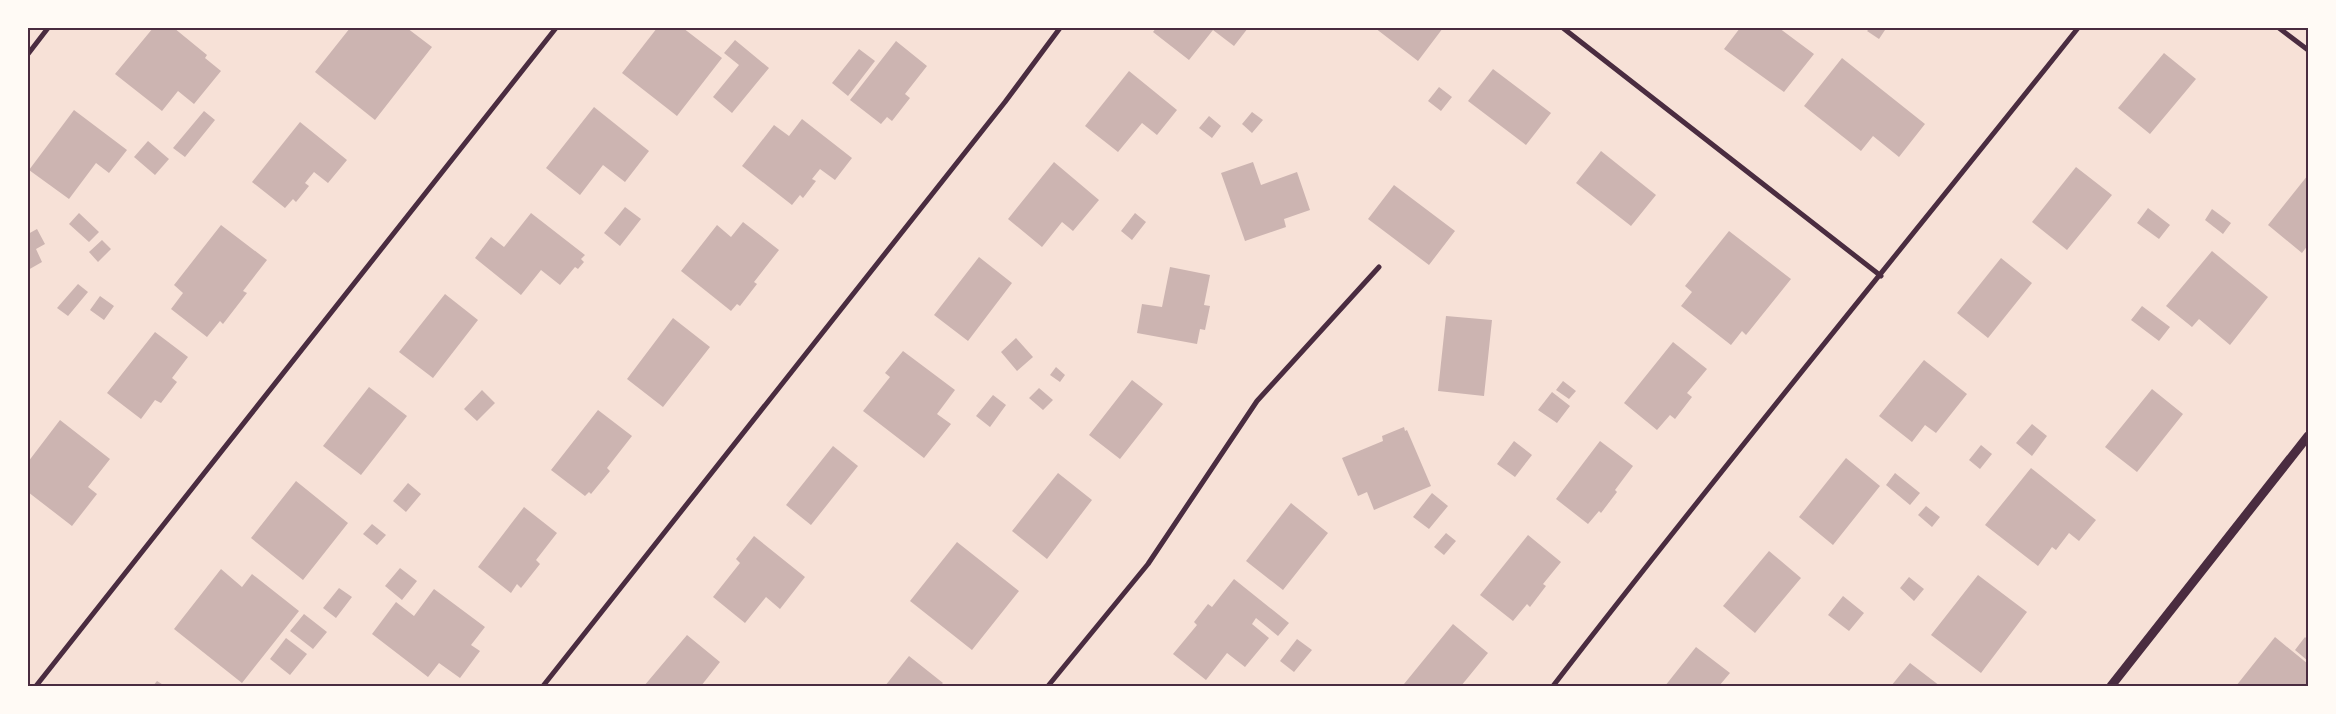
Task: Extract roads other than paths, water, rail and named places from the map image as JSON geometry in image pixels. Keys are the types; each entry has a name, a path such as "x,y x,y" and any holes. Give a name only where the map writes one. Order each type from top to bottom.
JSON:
{"street":[{"path":"28,54 48,28"},
{"path":"36,686 556,28"},
{"path":"543,686 992,118 1060,28"},
{"path":"1563,28 1881,276"},
{"path":"1553,686 1682,519 1881,276 2078,28"},
{"path":"2279,28 2308,50"},
{"path":"1048,686 1148,564 1257,401 1379,267"},
{"path":"2111,686 2308,436"}]}
